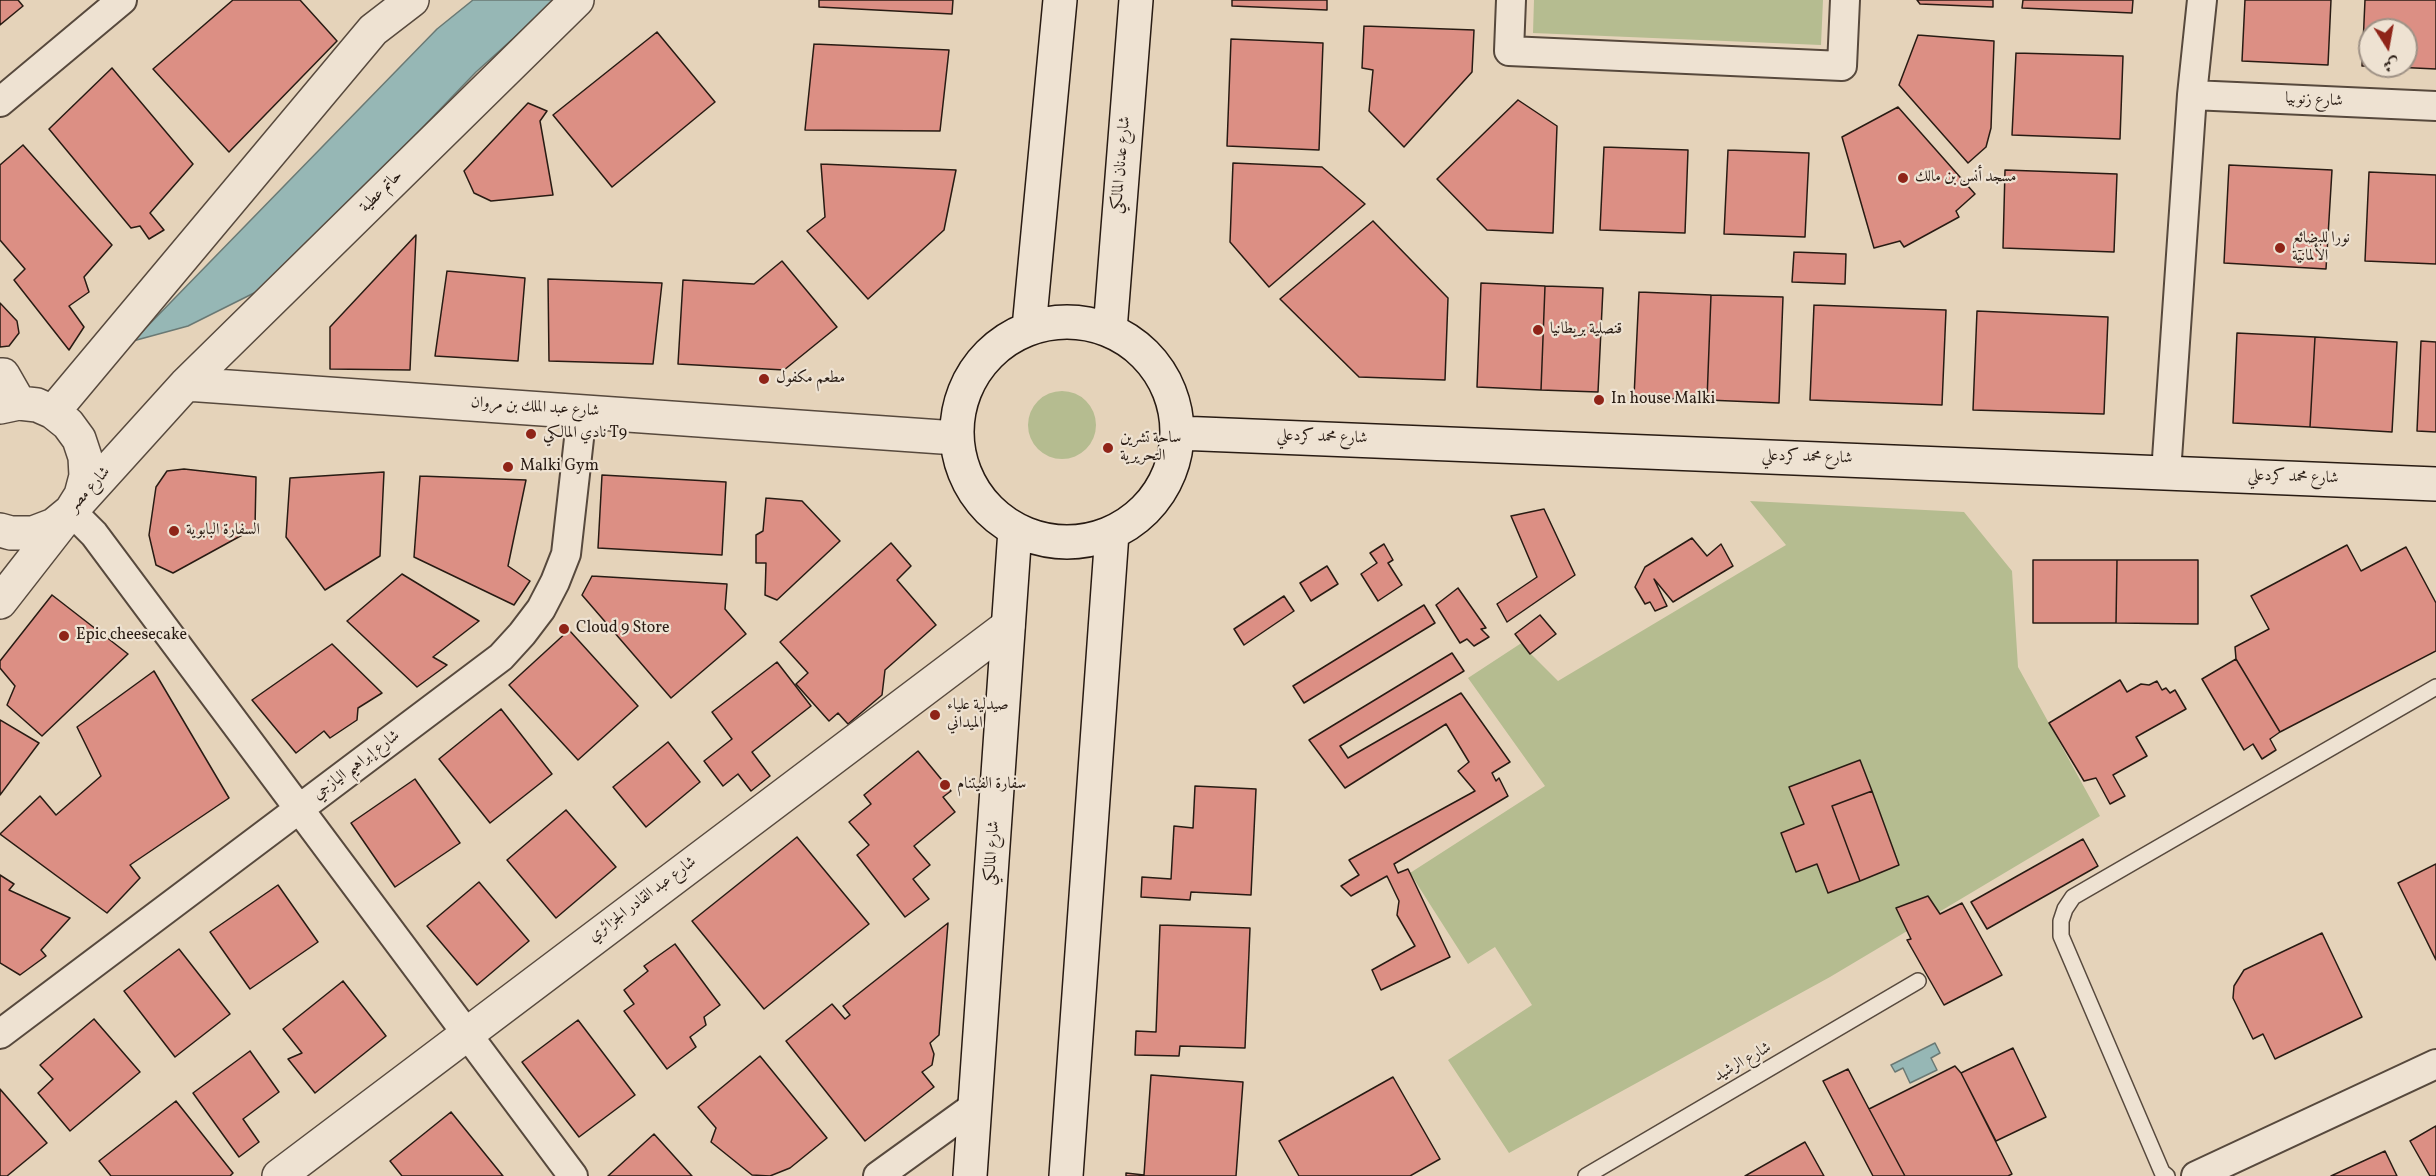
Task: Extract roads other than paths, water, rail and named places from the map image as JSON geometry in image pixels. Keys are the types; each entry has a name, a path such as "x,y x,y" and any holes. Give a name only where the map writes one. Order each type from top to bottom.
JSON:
{"main road":[{"path":"53,412 374,30 412,0"},
{"name":"حاتم عطية","path":"186,384 577,0"},
{"path":"1029,328 1060,0"},
{"name":"شارع عدنان المالكي","path":"1110,330 1136,0"},
{"path":"1056,322 1084,323 1110,330 1138,347 1160,371 1173,401 1178,433 1173,464 1160,493 1139,516 1112,533 1080,542 1047,541 1015,530 985,507 965,475 956,438 960,403 975,371 999,345 1029,328 1056,322"},
{"path":"0,375 3,375 10,405 37,405 53,412 68,424 79,439 85,457 86,476 81,495 71,511 54,525 33,533 11,533 0,530"},
{"name":"شارع عبد الملك بن مروان","path":"186,384 956,438"},
{"name":"شارع مصر","path":"0,602 71,511 186,384"},
{"name":"شارع محمد كردعلي","path":"1178,433 2436,484"},
{"name":"شارع المالكي","path":"970,1176 1015,530"},
{"path":"1066,1176 1112,533"},
{"name":"شارع عبد القادر الجزائري","path":"279,1176 1008,626"}],"street":[{"path":"0,102 122,0"},
{"path":"1511,0 1509,51 1842,66 1845,0"},
{"path":"2166,473 2192,95 2202,0"},
{"name":"شارع زنوبيا","path":"2192,95 2436,106"},
{"name":"شارع إبراهيم اليازجي","path":"0,1034 501,657 522,634 545,600 566,554 582,412"},
{"path":"71,511 94,534 573,1176"},
{"path":"2196,1176 2436,1064"},
{"path":"878,1176 975,1106"}],"lane":[{"path":"2167,1176 2162,1172 2158,1163 2061,936 2061,921 2065,909 2073,897 2436,687"},
{"name":"شارع الرشيد","path":"1586,1176 1918,981"}],"water":[{"path":"473,0 556,0 476,72 272,284 188,326 133,341 437,29"},
{"path":"1935,1043 1940,1053 1931,1058 1937,1070 1910,1083 1903,1068 1895,1072 1891,1065"}],"place":[{"name":"مسجد أنس بن مالك","path":"1903,178"},
{"name":"نورا للبضائع الألمانية","path":"2280,248"},
{"name":"قنصلية بريطانيا","path":"1538,330"},
{"name":"مطعم مكفول","path":"764,379"},
{"name":"In house Malki","path":"1599,400"},
{"name":"نادي المالكي T9","path":"531,434"},
{"name":"ساحة تشرين التحريرية","path":"1108,448"},
{"name":"Malki Gym","path":"508,467"},
{"name":"السفارة البابوية","path":"174,531"},
{"name":"Cloud 9 Store","path":"564,629"},
{"name":"Epic cheesecake","path":"64,636"},
{"name":"صيدلية علياء الميداني","path":"935,715"},
{"name":"سفارة الفيتنام","path":"945,785"}]}
